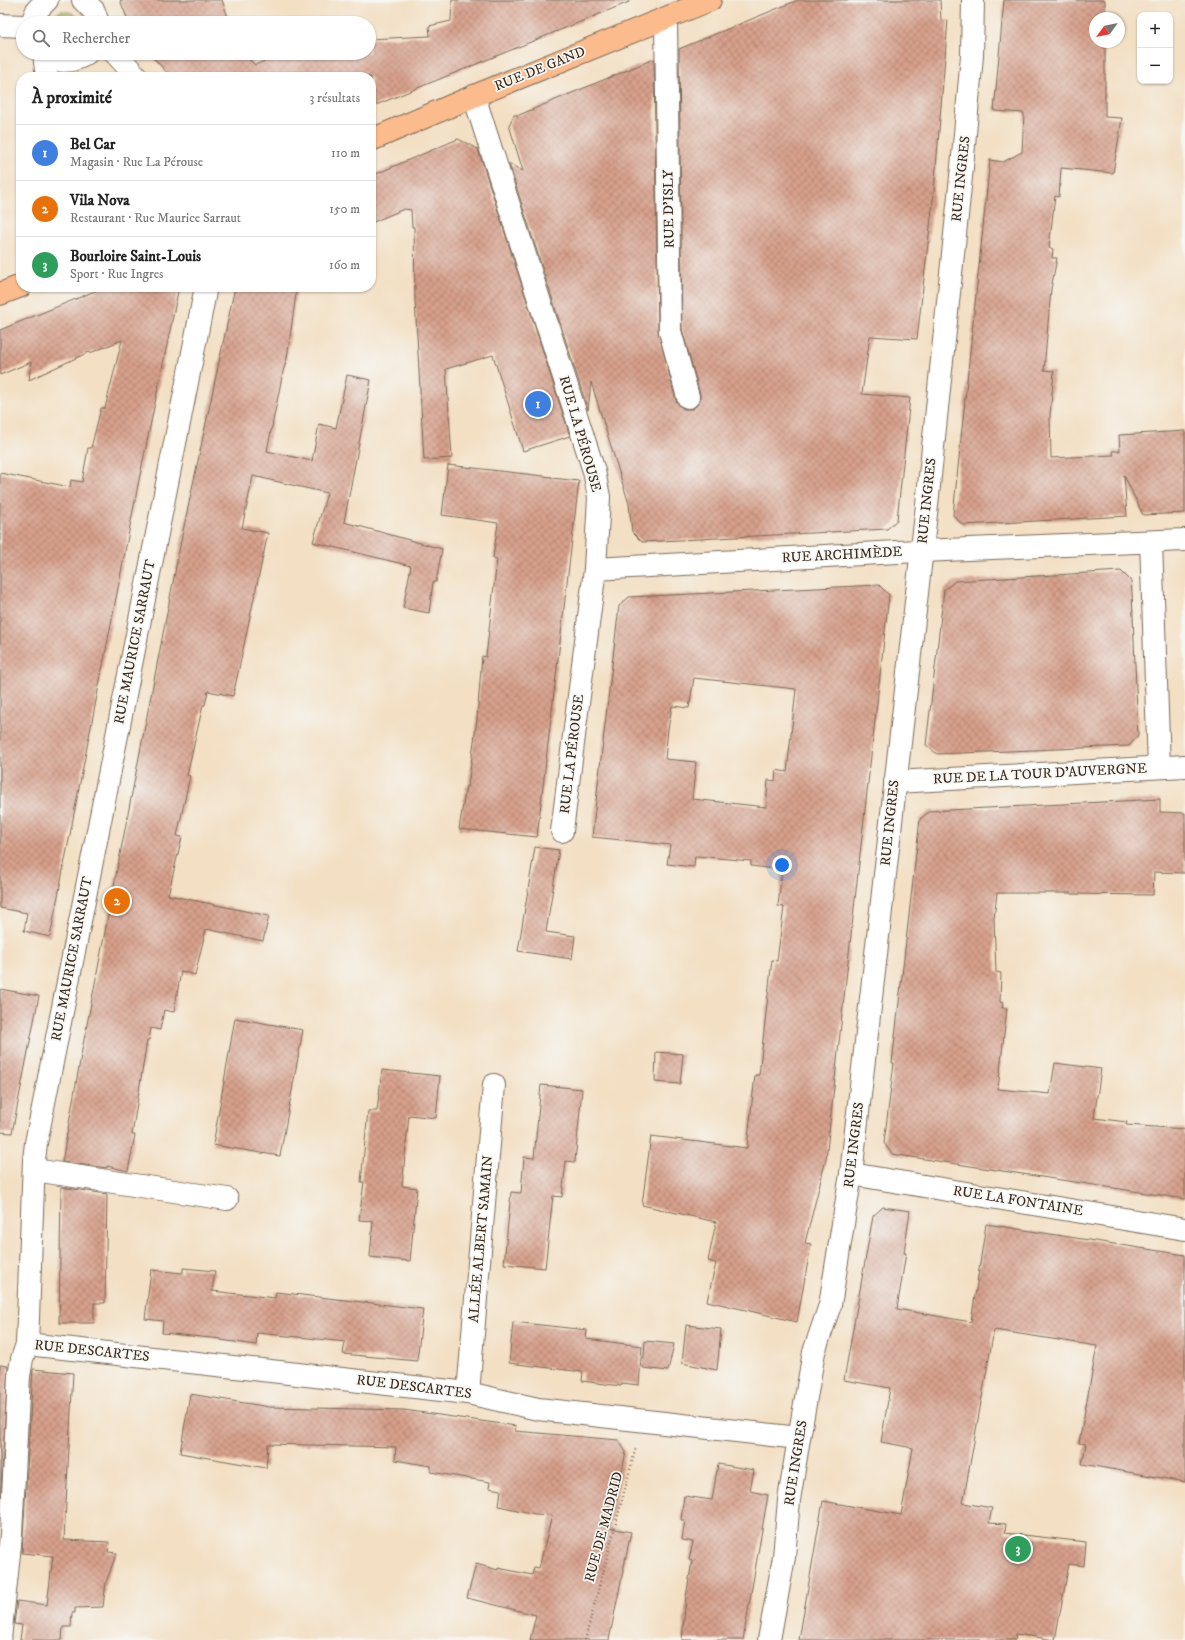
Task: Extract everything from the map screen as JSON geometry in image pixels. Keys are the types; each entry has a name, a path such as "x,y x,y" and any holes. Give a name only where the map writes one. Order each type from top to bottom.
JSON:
{"main road":[{"name":"RUE DE GAND","path":"376,138 474,96 710,0"},
{"path":"0,294 16,288"}],"street":[{"path":"35,16 37,10 47,0"},
{"path":"83,0 94,11 96,16"},
{"name":"RUE INGRES","path":"769,1640 784,1557 789,1500 814,1352 830,1305 851,1174 922,551 962,167 972,56 973,0"},
{"name":"RUE D'ISLY","path":"666,18 670,331 688,397"},
{"path":"0,25 16,26"},
{"path":"44,60 46,72"},
{"path":"62,60 76,60"},
{"path":"121,60 132,72"},
{"name":"RUE LA PÉROUSE","path":"474,96 594,471 599,498 595,568 562,831"},
{"name":"RUE MAURICE SARRAUT","path":"0,1640 11,1535 19,1376 22,1359 27,1344 36,1143 205,292"},
{"name":"RUE ARCHIMÈDE","path":"595,568 922,551 1185,540"},
{"path":"1151,542 1158,768"},
{"name":"RUE DE LA TOUR D'AUVERGNE","path":"895,782 1185,766"},
{"name":"ALLÉE ALBERT SAMAIN","path":"468,1393 494,1085"},
{"path":"34,1170 227,1200"},
{"name":"RUE LA FONTAINE","path":"851,1174 1185,1229"},
{"name":"RUE DESCARTES","path":"27,1344 468,1393 538,1409 799,1438"}],"path":[{"name":"RUE DE MADRID","path":"586,1640 643,1420"}],"green space":[{"path":"61,11 76,16 53,16"}],"building":[{"path":"120,0 222,0 228,16 126,16"},
{"path":"452,0 629,0 629,2 376,105 376,72 166,72 155,60 250,60 255,65 267,60 376,60 376,39 430,36 429,26 451,21"},
{"path":"798,0 940,0 941,21 948,20 934,192 917,339 870,336 862,394 910,398 897,520 887,529 642,542 632,532 629,504 591,382 588,410 509,164 523,171 509,125 514,115 519,115 654,59 658,331 676,401 684,409 692,409 700,400 700,394 682,329 679,49"},
{"path":"1004,0 1105,0 1105,12 1089,12 1089,48 1105,48 1105,117 1122,118 1113,173 1061,168 1059,197 1055,196 1049,248 1053,249 1052,258 1057,258 1051,289 1044,370 1054,371 1050,415 1051,458 1114,455 1112,451 1120,451 1119,435 1185,431 1185,513 1143,515 1124,475 1127,516 963,525 953,515 990,160 1003,162 1022,152 1024,113 994,111"},
{"path":"458,139 478,149 570,436 523,451 493,355 446,369 452,458 424,460 415,300 414,227 412,227 411,210 404,209 376,221 376,174"},
{"path":"93,292 178,292 139,480 50,937 24,931 27,913 0,908 0,473 70,487 71,480 82,482 88,448 91,448 101,408 105,408 122,340 90,353 89,352 29,380 31,362 0,375 0,330"},
{"path":"234,292 296,292 287,358 267,451 312,461 319,424 336,428 347,375 371,380 344,522 442,549 436,582 433,582 429,613 403,608 411,566 313,542 327,493 253,476 242,528 268,533 233,696 208,691 205,705 203,705 187,775 190,776 177,836 182,837 168,895 269,916 263,941 206,929 195,975 181,971 174,1012 164,1010 160,1030 151,1028 149,1040 147,1040 132,1135 135,1135 128,1171 107,1166 107,1168 62,1162 82,1050 183,531"},
{"path":"448,465 579,481 537,837 459,829 466,786 468,786 477,719 482,656 486,657 497,559 493,558 498,523 442,515"},
{"path":"1121,571 1131,581 1132,593 1138,735 1129,746 937,754 926,745 944,590 955,581"},
{"path":"879,585 889,595 826,1159 805,1243 811,1244 797,1322 707,1301 716,1263 708,1261 716,1222 642,1205 651,1136 747,1148 755,1075 759,1075 772,960 777,961 784,907 778,906 782,870 751,866 751,861 695,856 694,867 667,864 670,845 592,837 619,606 629,597","holes":["694,678 796,689 787,772 776,770 775,781 768,780 766,807 692,799 696,762 665,759 672,706 689,708"]},
{"path":"1160,799 1160,812 1185,813 1185,873 1154,872 1153,895 997,893 994,919 996,972 1001,973 1000,1002 1003,1003 1002,1008 1007,1008 998,1089 1050,1094 1055,1063 1101,1069 1094,1118 1127,1122 1126,1125 1185,1129 1185,1199 892,1154 884,1143 920,819 930,811"},
{"path":"535,847 559,850 546,932 575,936 572,959 518,951"},
{"path":"0,989 39,996 12,1133 0,1132"},
{"path":"235,1018 303,1030 280,1156 213,1145"},
{"path":"656,1052 683,1054 680,1084 655,1082"},
{"path":"382,1070 440,1076 436,1118 409,1115 402,1186 417,1188 410,1261 370,1257 373,1221 359,1220 364,1182 361,1182 368,1111 377,1111"},
{"path":"541,1085 582,1089 575,1162 566,1161 562,1197 553,1196 545,1268 504,1264 511,1192 521,1193 524,1157 534,1158"},
{"path":"61,1187 107,1194 105,1303 94,1303 94,1323 59,1323"},
{"path":"883,1207 910,1211 904,1253 906,1253 897,1309 971,1322 986,1224 1185,1255 1185,1482 1082,1464 1086,1444 1079,1443 1097,1346 994,1330 963,1503 992,1508 989,1523 1006,1524 1005,1533 1086,1542 1084,1566 1069,1564 1055,1640 1016,1634 1015,1640 799,1640 823,1501 901,1515 913,1448 881,1442 890,1388 844,1380 873,1216"},
{"path":"183,1268 215,1271 212,1291 275,1298 276,1292 423,1309 417,1361 343,1354 345,1342 257,1333 256,1345 221,1339 162,1333 163,1321 145,1319 151,1270 183,1273"},
{"path":"513,1322 587,1330 586,1339 642,1346 639,1385 622,1383 621,1386 582,1381 583,1372 509,1363"},
{"path":"686,1325 721,1329 717,1370 682,1363"},
{"path":"645,1341 674,1344 668,1371 643,1368"},
{"path":"0,1365 8,1366 0,1505"},
{"path":"33,1369 73,1373 64,1540 109,1542 108,1552 117,1553 106,1582 103,1607 75,1608 75,1613 72,1613 71,1627 63,1627 62,1640 20,1640 22,1625 14,1624 17,1601 47,1605 53,1556 22,1553"},
{"path":"190,1394 269,1407 404,1410 516,1426 515,1431 618,1440 626,1452 610,1528 631,1532 609,1640 530,1640 536,1615 467,1598 476,1564 498,1570 498,1568 532,1575 534,1567 539,1568 552,1515 535,1514 499,1506 501,1490 489,1488 490,1482 431,1472 431,1466 395,1460 396,1447 268,1444 266,1468 180,1453"},
{"path":"718,1464 754,1470 750,1491 768,1495 743,1640 682,1640 686,1597 692,1561 689,1560 693,1542 682,1540 685,1520 681,1520 684,1496 712,1500"}],"place":[{"name":"Bel Car","path":"538,404"},
{"name":"Vila Nova","path":"117,901"},
{"name":"Bourloire Saint-Louis","path":"1018,1549"}]}
